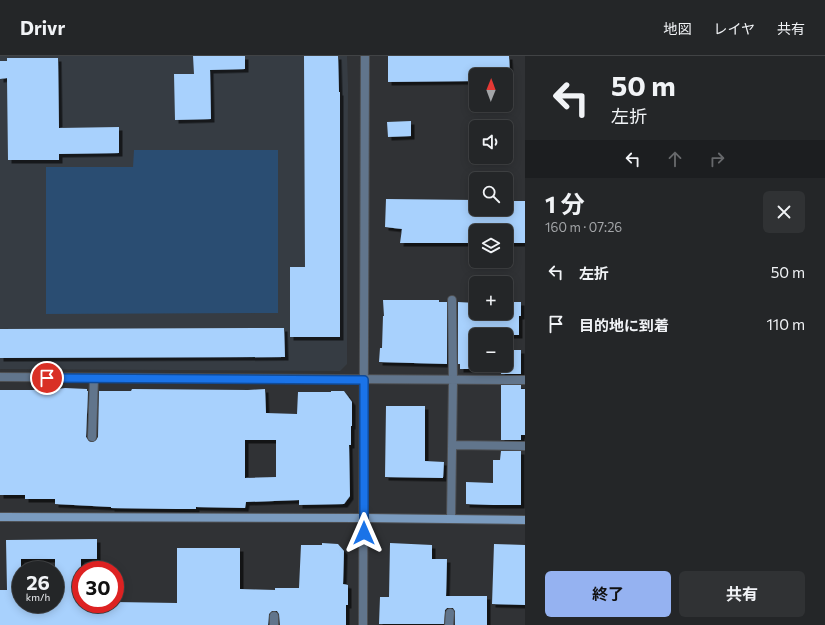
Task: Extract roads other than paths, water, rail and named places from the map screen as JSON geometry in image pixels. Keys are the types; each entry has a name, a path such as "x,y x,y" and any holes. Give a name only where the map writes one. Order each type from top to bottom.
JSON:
{"street":[{"path":"363,625 365,56"},
{"path":"451,519 453,380 452,300"},
{"path":"0,377 525,380"},
{"path":"92,437 94,378"},
{"path":"452,445 525,446"},
{"path":"0,517 525,520"},
{"path":"450,613 450,625"},
{"path":"274,616 274,625"}]}
